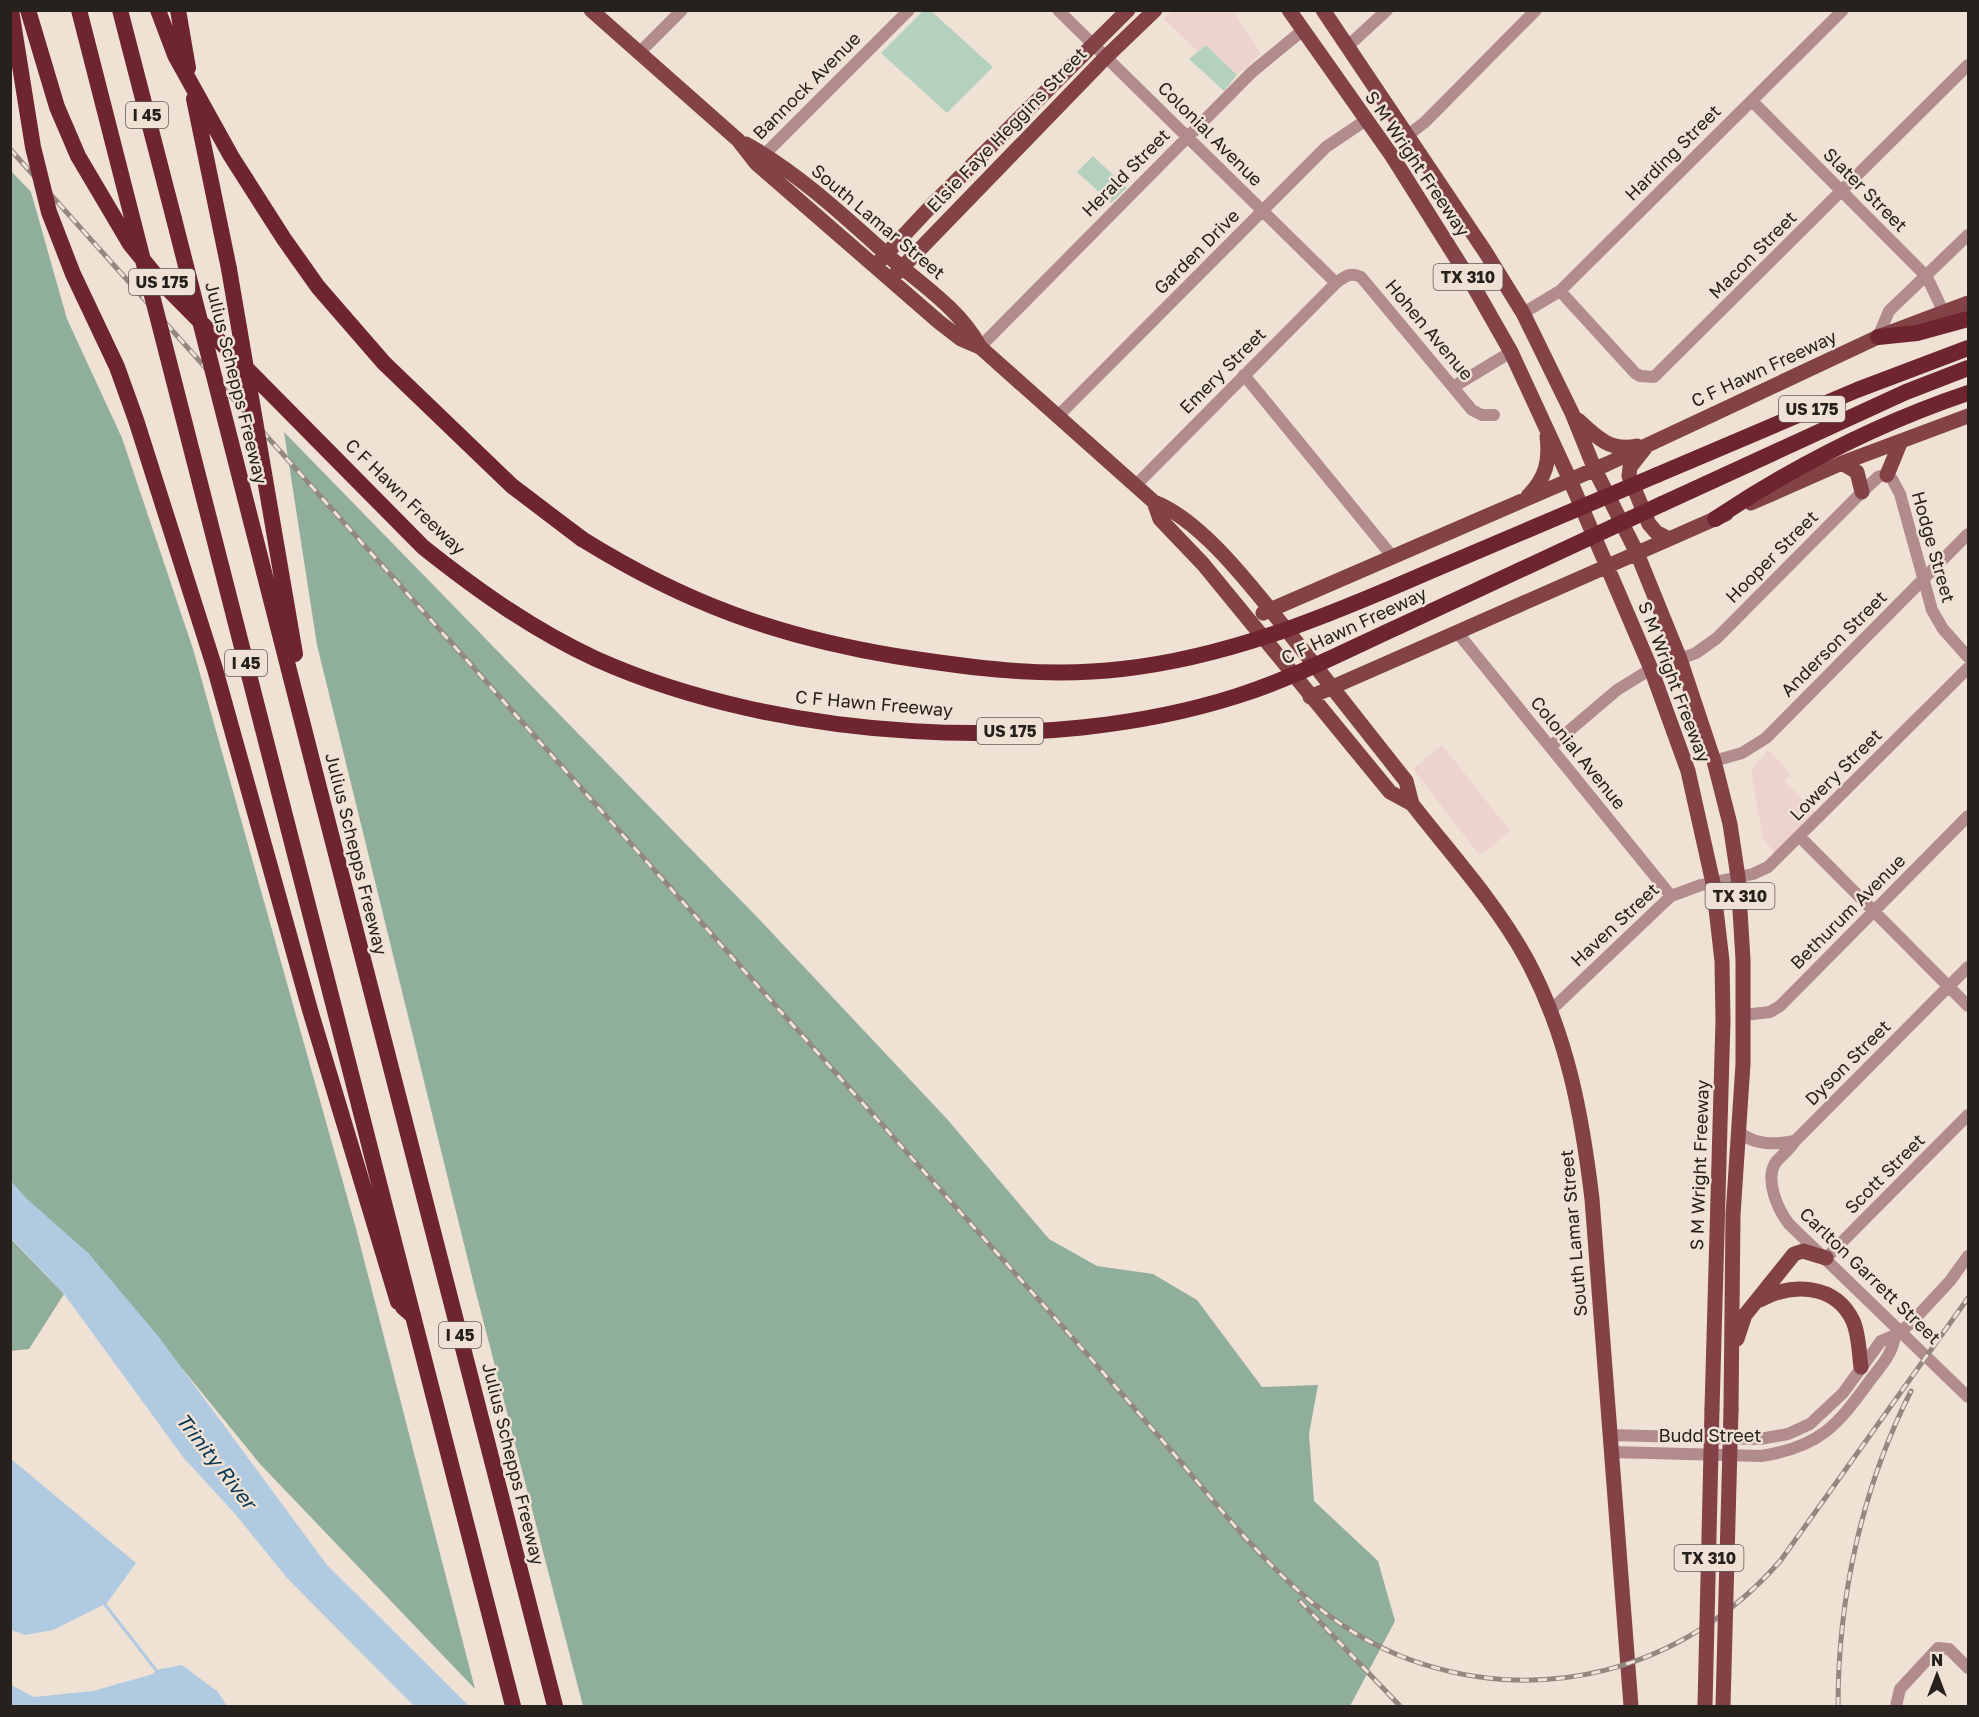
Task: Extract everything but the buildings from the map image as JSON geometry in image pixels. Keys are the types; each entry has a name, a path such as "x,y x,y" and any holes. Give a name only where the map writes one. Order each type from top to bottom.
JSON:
{"highway":[{"path":"11,10 33,147 49,212 74,274 117,367 136,420 215,669 341,1116 398,1302 413,1316"},
{"name":"C F Hawn Freeway","path":"28,10 57,107 78,156 116,222 162,282 423,547 468,582 570,646 672,689 776,714 913,729 1029,730 1139,720 1212,704 1279,681 1906,392 1968,368"},
{"name":"I 45","path":"78,10 513,1707"},
{"name":"Julius Schepps Freeway","path":"120,10 555,1707"},
{"name":"C F Hawn Freeway","path":"158,10 175,55 231,156 318,287 361,337 512,486 582,539 649,579 736,617 807,639 987,669 1054,673 1093,672 1189,657 1310,621 1874,383 1968,348"},
{"path":"172,10 186,57"},
{"path":"178,10 229,269 316,776"},
{"path":"1878,337 1917,333 1968,319"},
{"path":"1715,519 1760,489 1831,451 1937,404 1968,393"}],"main road":[{"name":"South Lamar Street","path":"591,10 760,159 800,180 881,260 891,279 961,339 980,347 1154,501 1171,508 1233,566 1406,781 1412,804 1494,909 1525,957 1551,1010 1574,1080 1583,1125 1593,1211 1631,1707"},
{"name":"Elsie Faye Heggins Street","path":"881,260 988,149 1128,10"},
{"name":"Elsie Faye Heggins Street","path":"891,279 1107,56 1155,10"},
{"name":"S M Wright Freeway","path":"1289,10 1366,120 1441,234 1511,352 1570,480 1651,669 1688,771 1713,883 1722,961 1723,1020 1705,1707"},
{"name":"S M Wright Freeway","path":"1323,10 1486,254 1523,314 1572,413 1595,470 1637,553 1680,659 1714,761 1730,824 1738,877 1744,1015 1733,1215 1731,1410 1723,1707"},
{"path":"988,149 1002,163"},
{"name":"South Lamar Street","path":"881,260 902,267 970,329 980,347"},
{"name":"C F Hawn Freeway","path":"1248,620 1595,470 1878,337 1968,303"},
{"path":"1572,413 1595,436 1607,444 1627,448 1650,443"},
{"path":"1310,697 1842,463 1968,416"},
{"path":"1525,499 1545,474 1549,452 1545,424"},
{"path":"1890,478 1893,460 1901,441"},
{"path":"1650,443 1630,466 1629,476 1649,525 1669,539"},
{"path":"1842,463 1857,472 1862,492"},
{"name":"South Lamar Street","path":"1154,501 1160,519 1203,564 1390,792 1412,804"},
{"path":"1731,1410 1739,1329 1754,1302 1794,1254 1803,1251 1826,1258"},
{"path":"1754,1302 1772,1293 1794,1287 1813,1289 1835,1299 1853,1320 1861,1367"}],"street":[{"path":"639,53 682,10"},
{"name":"Bannock Avenue","path":"760,159 909,10"},
{"name":"Colonial Avenue","path":"1058,10 1336,283"},
{"path":"1348,46 1387,10"},
{"path":"1407,136 1425,122 1536,10"},
{"name":"Harding Street","path":"1523,314 1560,291 1843,10"},
{"name":"Herald Street","path":"980,347 1252,72 1303,30"},
{"name":"Macon Street","path":"1560,291 1635,373 1648,378 1654,377 1968,65"},
{"name":"Slater Street","path":"1752,101 1927,277 1943,311"},
{"name":"Garden Drive","path":"1058,416 1326,147 1366,120"},
{"path":"1878,337 1889,311 1927,277 1968,235"},
{"name":"Hohen Avenue","path":"1336,283 1347,275 1355,274 1362,277 1472,410 1482,415 1494,416"},
{"name":"Emery Street","path":"1136,485 1336,283"},
{"path":"1453,387 1511,352"},
{"path":"1244,375 1392,556"},
{"name":"Hooper Street","path":"1680,659 1696,653 1717,638 1878,477 1890,478"},
{"name":"Hodge Street","path":"1890,478 1900,495 1936,619 1968,657"},
{"name":"Anderson Street","path":"1714,761 1742,753 1766,738 1968,534"},
{"name":"Colonial Avenue","path":"1457,632 1671,896"},
{"name":"Lowery Street","path":"1713,883 1768,867 1968,668"},
{"path":"1550,747 1617,690 1651,669"},
{"name":"Bethurum Avenue","path":"1744,1015 1770,1012 1780,1006 1968,816"},
{"path":"1800,837 1968,1006"},
{"name":"Haven Street","path":"1551,1010 1671,896 1713,883"},
{"name":"Dyson Street","path":"1795,1141 1968,967"},
{"name":"Scott Street","path":"1826,1258 1968,1115"},
{"path":"1738,1131 1752,1141 1795,1141"},
{"name":"Carlton Garrett Street","path":"1795,1141 1773,1168 1775,1203 1789,1224 1826,1258 1898,1332 1968,1397"},
{"name":"Budd Street","path":"1610,1435 1760,1439 1788,1434 1810,1424 1827,1411 1881,1341 1898,1332 1950,1281 1968,1256"},
{"name":"Budd Street","path":"1612,1452 1761,1456 1785,1452 1814,1440 1833,1428 1849,1410 1893,1349 1898,1332"},
{"path":"1896,1707 1900,1689 1938,1648 1949,1649 1968,1668"}],"shaded area":[{"path":"1172,11 1233,11 1261,54 1237,75 1207,45 1197,51 1164,19"},
{"path":"1442,745 1510,831 1480,856 1413,769"},
{"path":"1768,750 1791,774 1784,781 1815,812 1775,853 1763,839 1751,771"}],"green space":[{"path":"923,11 931,11 993,67 947,113 881,53"},
{"path":"1206,45 1237,75 1224,91 1189,59"},
{"path":"1093,156 1127,188 1111,203 1077,172"},
{"path":"10,170 31,192 67,319 122,438 193,649 355,1225 475,1689 260,1464 88,1253 11,1192"},
{"path":"284,432 759,919 947,1119 1049,1239 1097,1266 1153,1274 1197,1300 1262,1387 1318,1385 1309,1434 1314,1501 1378,1561 1395,1621 1350,1706 583,1706 475,1289 317,645"},
{"path":"10,1238 64,1294 29,1349 11,1351"}],"water":[{"name":"Trinity River","path":"10,1180 27,1199 88,1253 158,1336 327,1565 469,1706 414,1706 287,1578 236,1515 183,1457 64,1294 11,1238"},
{"path":"10,1458 136,1563 107,1603 53,1630 25,1635 11,1630"},
{"path":"182,1665 218,1692 227,1706 11,1706 11,1685 34,1697 93,1691 153,1674 156,1670"}],"waterway":[{"path":"103,1602 156,1670"}],"railway":[{"path":"10,149 1045,1306 1240,1532 1297,1590 1328,1615 1362,1637 1398,1655 1450,1672 1503,1679 1555,1679 1605,1670 1654,1654 1700,1630 1743,1598 1781,1560 1968,1298"},
{"path":"1838,1706 1843,1624 1856,1544 1879,1466 1911,1391"},
{"path":"1300,1601 1400,1706"}]}
